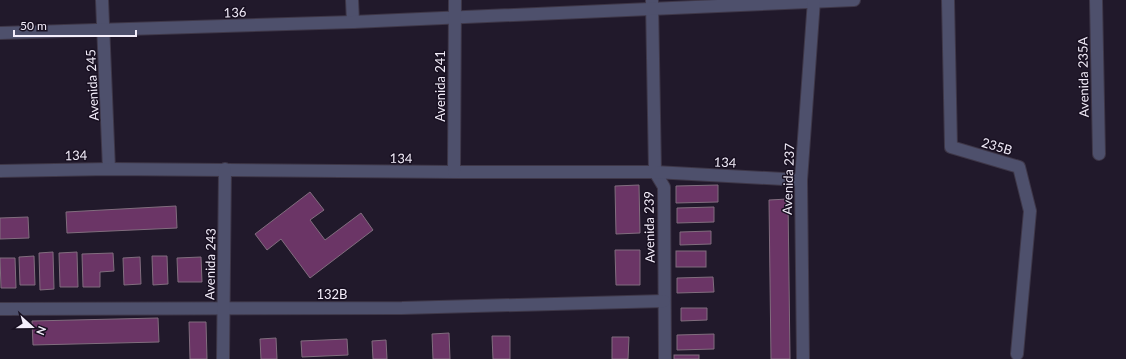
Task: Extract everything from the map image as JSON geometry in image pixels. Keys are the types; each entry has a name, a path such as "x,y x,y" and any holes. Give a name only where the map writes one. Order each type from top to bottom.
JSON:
{"street":[{"name":"Avenida 245","path":"102,0 109,169"},
{"path":"352,0 353,22"},
{"name":"Avenida 241","path":"454,0 454,172"},
{"name":"136","path":"0,34 455,18 652,4 854,0"},
{"name":"235B","path":"948,0 950,147 1019,167 1030,211 1017,354"},
{"name":"Avenida 235A","path":"1096,0 1099,154"},
{"name":"Avenida 237","path":"803,359 801,180 813,1"},
{"name":"Avenida 239","path":"652,4 655,172 664,187 665,359"},
{"name":"134","path":"0,171 225,169 454,172 655,172 801,180"},
{"name":"Avenida 243","path":"223,359 225,169"},
{"name":"132B","path":"0,309 402,308 664,301"}],"building":[{"path":"639,185 640,233 616,234 615,186"},
{"path":"718,185 718,202 676,203 676,186"},
{"path":"310,192 324,210 310,220 325,240 361,213 373,230 310,278 281,239 267,250 255,234"},
{"path":"788,199 790,359 771,359 769,200"},
{"path":"176,206 177,228 67,233 66,212"},
{"path":"714,207 714,222 677,223 677,208"},
{"path":"28,217 29,238 0,239 0,218"},
{"path":"711,231 711,244 680,245 680,232"},
{"path":"615,250 640,250 640,285 616,285"},
{"path":"676,251 706,251 706,267 676,267"},
{"path":"53,252 54,289 40,290 39,253"},
{"path":"77,252 78,287 60,287 59,253"},
{"path":"113,253 114,271 100,272 100,287 83,287 82,254"},
{"path":"34,256 35,285 20,285 19,257"},
{"path":"152,256 167,256 168,284 153,285"},
{"path":"140,257 141,284 124,285 123,258"},
{"path":"201,257 202,282 178,282 177,258"},
{"path":"0,258 15,258 16,288 1,288"},
{"path":"713,277 714,292 677,293 677,278"},
{"path":"681,308 707,308 707,320 681,321"},
{"path":"158,318 159,342 33,345 32,321"},
{"path":"189,322 206,322 207,359 190,359"},
{"path":"449,333 450,359 433,359 432,334"},
{"path":"714,334 714,349 677,350 677,335"},
{"path":"492,336 510,336 510,359 493,359"},
{"path":"612,337 629,337 628,359 612,359"},
{"path":"276,338 277,359 261,359 260,339"},
{"path":"347,339 348,355 302,357 301,341"},
{"path":"386,340 387,359 373,359 372,341"},
{"path":"674,355 699,355 699,359 674,359"}]}
